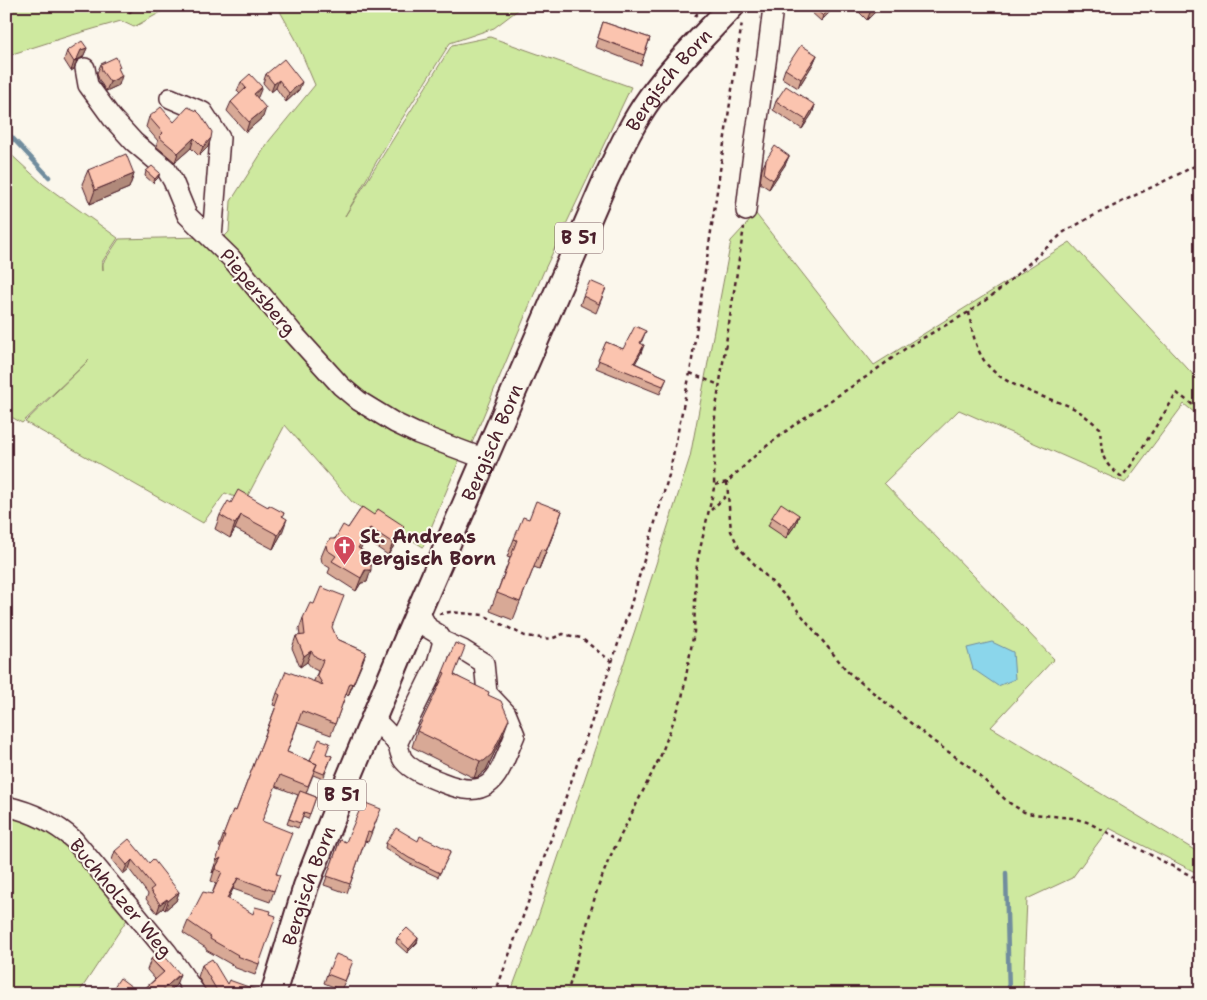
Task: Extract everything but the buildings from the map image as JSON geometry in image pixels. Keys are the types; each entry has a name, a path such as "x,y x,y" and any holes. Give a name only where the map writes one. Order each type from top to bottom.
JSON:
{"main road":[{"name":"Bergisch Born","path":"273,994 317,856 374,718 427,613 485,459 591,211 638,116 649,99 674,68 726,11"}],"street":[{"path":"746,211 752,152 774,6"},
{"name":"Piepersberg","path":"86,68 88,85 112,118 134,142 166,169 187,215 231,258 294,334 341,386 378,414 418,434 485,459"},
{"path":"170,98 203,112 220,138 212,238"},
{"path":"397,744 437,663 442,642 438,634 428,628 427,613"},
{"path":"374,718 397,744 403,760 409,766 436,780 462,790 479,790 486,786 499,772 515,735 506,713 487,693 484,663 463,650 442,642"},
{"name":"Buchholzer Weg","path":"6,806 39,816 60,828 74,840 167,952 182,971 196,994"}],"path":[{"path":"129,6 128,13 138,6"},
{"path":"495,994 612,662 631,604 676,448 690,373 726,11 694,17"},
{"path":"714,485 726,482 759,452 798,422 866,378 909,346 969,312 997,292 1064,232 1201,163"},
{"path":"566,994 597,890 609,860 661,755 682,698 694,632 698,558 710,511 714,485 715,414 746,211"},
{"path":"969,312 972,335 985,364 1004,380 1075,409 1100,428 1102,453 1110,468 1122,477 1177,393 1201,411"},
{"path":"690,373 719,385"},
{"path":"726,482 731,531 739,548 790,601 848,672 869,690 933,741 970,767 1016,807 1032,814 1072,818 1087,822 1201,881"},
{"path":"710,511 726,495"},
{"path":"427,613 450,612 483,615 525,636 551,639 563,634 581,638 612,662"}],"green space":[{"path":"6,6 172,6 134,27 121,21 6,56"},
{"path":"277,6 523,6 494,28 450,43 393,133 345,216 452,45 490,37 631,87 543,273 472,443 420,429 362,395 221,240 229,232 231,201 269,141 315,85 295,38"},
{"path":"6,150 43,184 118,238 102,262 103,270 103,263 119,239 202,237 337,389 461,456 423,547 352,502 285,425 245,501 225,493 203,523 25,422 89,360 22,423 6,414"},
{"path":"756,214 874,365 1070,242 1201,383 1201,418 1184,404 1125,483 959,410 884,483 1054,659 991,727 1201,854 1201,875 1109,828 1072,878 1027,899 1023,994 510,994 534,929 635,630 690,457 731,241"},
{"path":"6,813 43,827 66,843 100,881 128,918 78,994 6,994"}],"water":[{"path":"992,642 1013,652 1015,679 998,686 973,669 967,648"}],"waterway":[{"path":"6,131 49,177"},
{"path":"1006,873 1009,994"}],"place":[{"name":"St. Andreas Bergisch Born","path":"344,566"}]}
